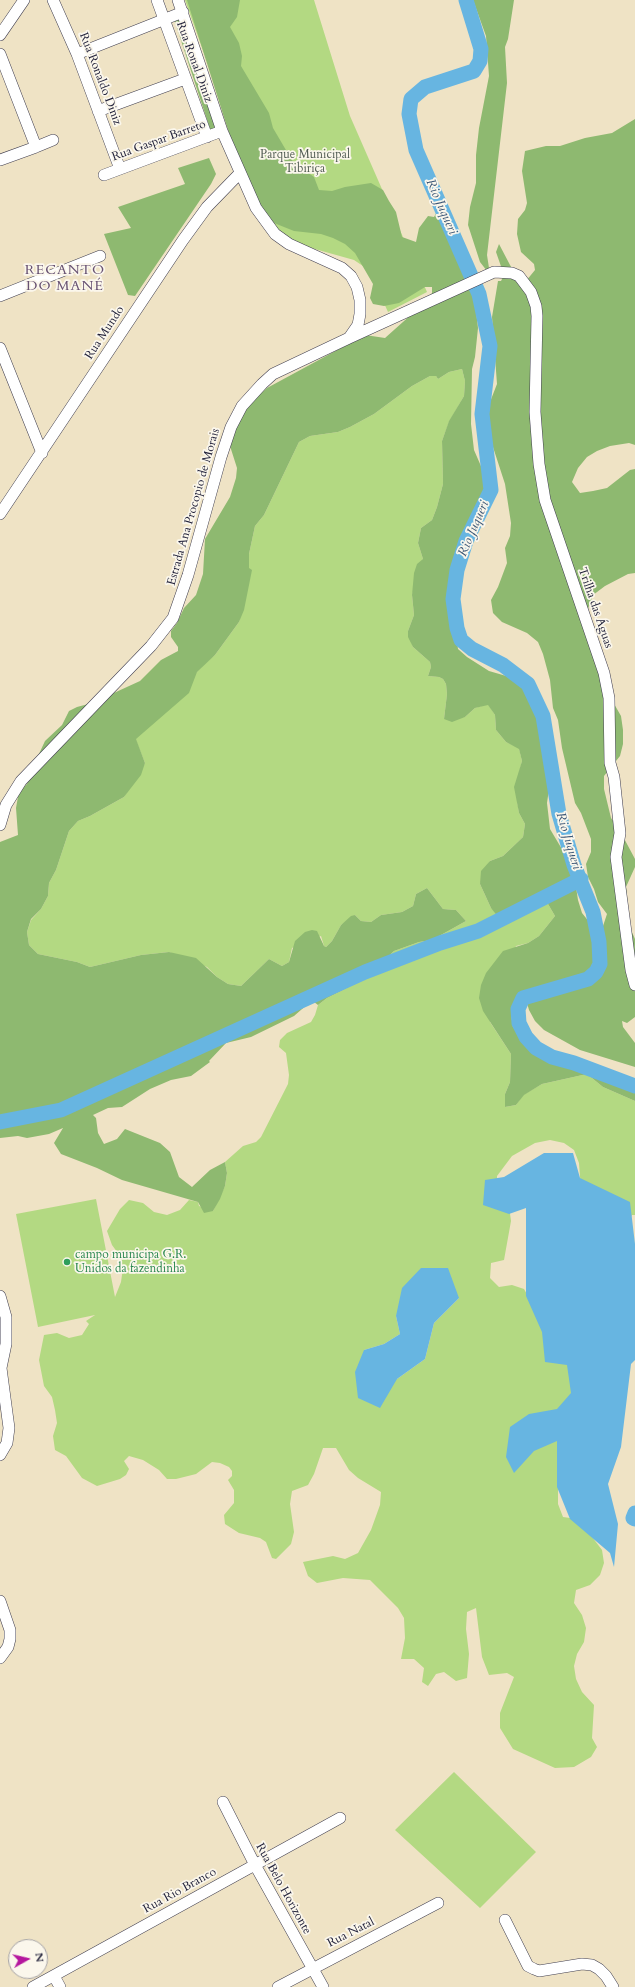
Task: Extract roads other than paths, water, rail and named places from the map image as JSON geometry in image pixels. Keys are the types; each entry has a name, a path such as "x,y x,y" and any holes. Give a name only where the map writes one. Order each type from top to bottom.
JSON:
{"street":[{"path":"1,33 24,0"},
{"name":"Rua Ronaldo Diniz","path":"53,0 77,54 120,169"},
{"name":"Rua Ronal Diniz","path":"157,0 207,137"},
{"path":"178,0 222,131 256,208 275,234 289,244 342,268 351,276 357,287 360,300 360,314 358,325 349,338"},
{"path":"77,54 183,12"},
{"path":"0,54 36,147"},
{"path":"98,111 185,79"},
{"name":"Rua Gaspar Barreto","path":"104,175 222,131"},
{"path":"0,160 53,140"},
{"name":"Rua Mundo","path":"0,514 42,453 137,306 206,207 240,173"},
{"path":"0,296 100,256"},
{"name":"Trilha das Águas","path":"489,276 494,272 505,272 519,276 531,292 536,306 535,412 539,464 546,500 604,673 608,692 610,763 614,777 620,833 616,857 631,970 635,985"},
{"name":"Estrada Ana Procopio de Morais","path":"1,820 6,805 21,781 151,646 173,618 188,575 231,427 242,406 273,374 349,338 489,276"},
{"path":"0,348 42,453"},
{"path":"0,1296 6,1317 7,1330 0,1368 10,1428 7,1443 0,1455"},
{"path":"0,1601 10,1630 10,1639 8,1647 0,1658"},
{"name":"Rua Belo Horizonte","path":"223,1802 255,1865 323,1987"},
{"name":"Rua Rio Branco","path":"32,1987 340,1818"},
{"name":"Rua Natal","path":"278,1987 438,1903"},
{"path":"505,1920 528,1966 534,1970 540,1971 582,1964 592,1965 606,1976 613,1987"},
{"path":"54,1976 60,1987"}],"water":[{"path":"544,1153 573,1153 580,1178 630,1202 635,1244 635,1360 631,1364 621,1447 608,1484 618,1524 614,1567 610,1553 570,1519 557,1487 557,1441 534,1451 514,1473 506,1457 510,1427 529,1414 557,1409 571,1393 567,1365 545,1362 542,1332 526,1296 526,1208 509,1214 483,1205 485,1180 504,1177"},
{"path":"421,1268 448,1268 459,1298 434,1323 425,1359 397,1379 380,1408 358,1398 355,1372 364,1350 384,1344 400,1334 396,1316 402,1288"}],"waterway":[{"name":"Rio Juqueri","path":"466,0 481,49 480,61 474,71 425,87 411,99 409,114 416,150 479,294 490,346 482,414 491,490 466,541 457,570 453,599 457,628 461,640 472,649 503,665 528,684 543,716 559,814 574,865 593,912 599,942 600,964 596,972 588,979 523,998 518,1009 519,1023 526,1037 536,1048 552,1057 574,1063 635,1086"},
{"path":"0,1122 61,1110 365,972 440,943 478,931 581,879"},
{"name":"Rio Juqueri","path":"635,1513 633,1518 635,1519"}],"place":[{"name":"campo municipa G.R. Unidos da fazendinha","path":"67,1262"}],"district":[{"name":"RECANTO DO MANÉ","path":"65,280"}],"park label":[{"name":"Parque Municipal Tibiriça","path":"305,162"}]}
